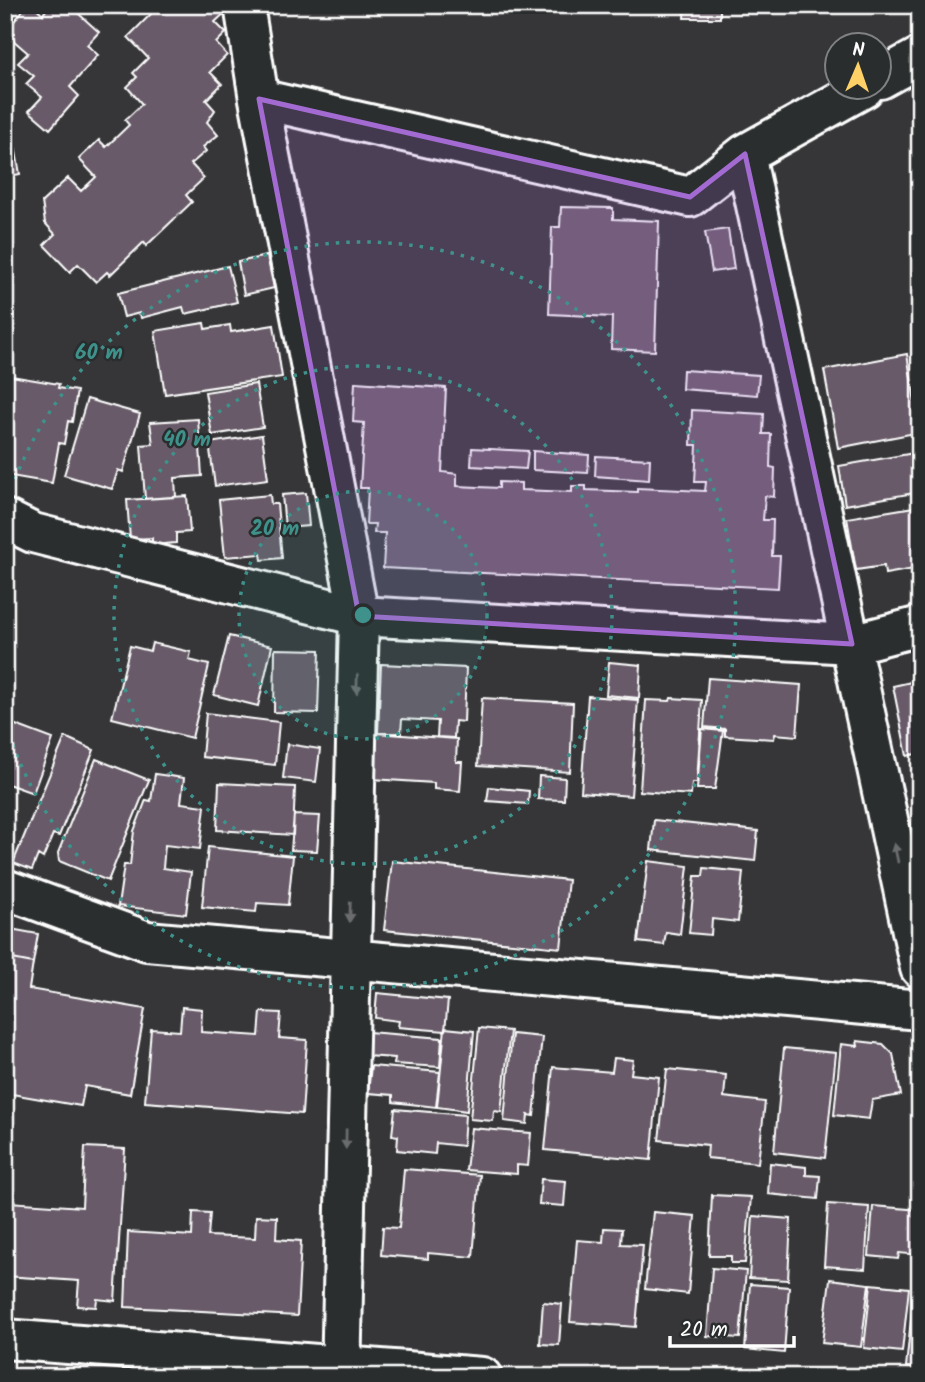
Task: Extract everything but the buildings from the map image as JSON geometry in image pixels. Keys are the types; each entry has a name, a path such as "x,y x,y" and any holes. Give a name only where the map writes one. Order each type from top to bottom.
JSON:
{"street":[{"path":"244,5 259,99 359,616 341,1372"},
{"path":"894,71 920,57"},
{"path":"259,99 690,197 745,154 839,102"},
{"path":"745,154 920,968"},
{"path":"5,519 33,533 359,616 852,644 920,626"},
{"path":"5,889 146,941 920,1010"},
{"path":"5,1339 341,1372 482,1377"}],"highlighted area":[{"path":"259,99 690,197 745,154 852,644 359,616"}]}
